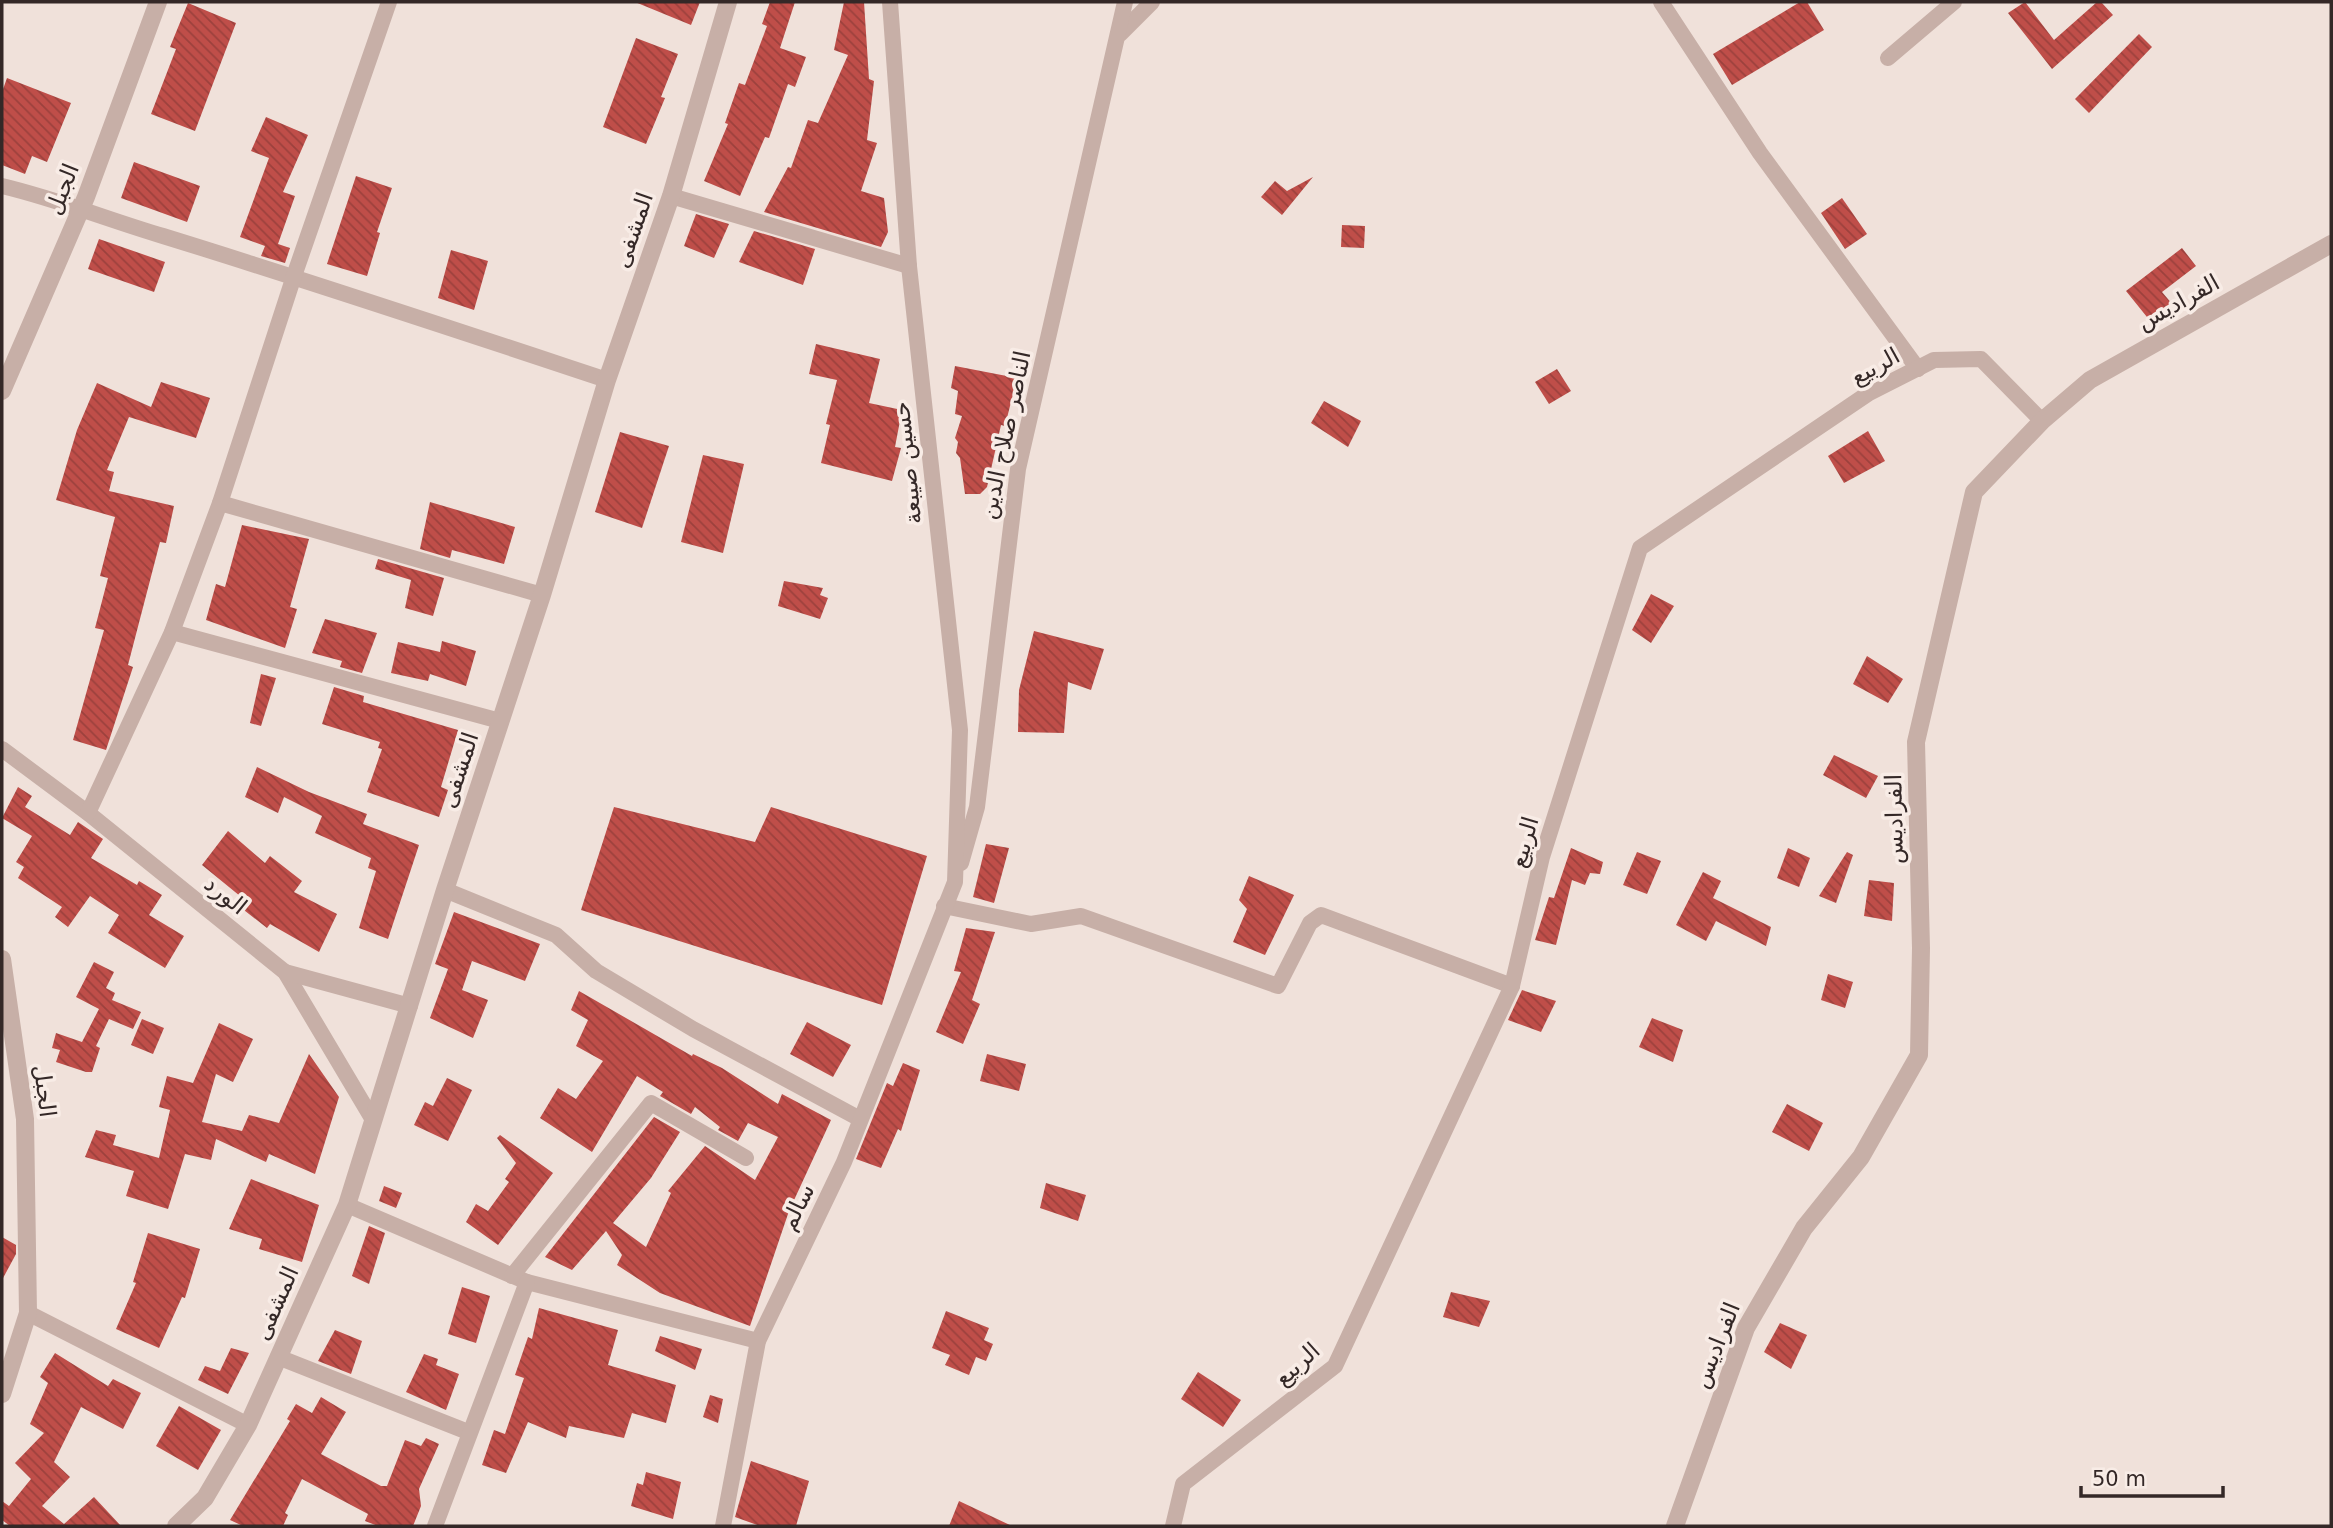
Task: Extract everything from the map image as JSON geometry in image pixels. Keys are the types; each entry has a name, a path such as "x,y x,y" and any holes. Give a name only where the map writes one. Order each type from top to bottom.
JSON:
{"street":[{"name":"الجبل","path":"2,391 80,211 158,2"},
{"path":"88,813 172,632 220,503 294,276 389,2"},
{"name":"المشفى","path":"176,1526 205,1498 248,1425 347,1205 445,890 542,594 607,380 671,196 728,2"},
{"name":"حسين صيبعة","path":"890,2 909,266 960,730 955,882 943,911"},
{"name":"الناصر صلاح الدين","path":"955,882 977,807 1018,469 1120,34 1125,2"},
{"path":"1120,34 1152,2"},
{"path":"1661,2 1760,153 1918,369"},
{"path":"1888,58 1954,2"},
{"path":"2,186 40,195 80,211 294,276 607,380"},
{"path":"671,196 909,266"},
{"name":"الفراديس","path":"1675,1526 1746,1328 1804,1228 1861,1157 1919,1055 1921,948 1916,742 1974,492 2042,421 2090,380 2331,244"},
{"name":"الربيع","path":"1173,1526 1183,1484 1335,1366 1511,986 1542,857 1640,548 1869,393 1934,360 1981,359 2042,421"},
{"path":"220,503 542,594"},
{"path":"172,632 500,721"},
{"name":"الورد","path":"2,749 88,813 285,972 373,1120"},
{"path":"445,890 556,936 596,971 693,1029 860,1119"},
{"path":"943,911 1031,924 1081,916 1278,986 1310,923 1321,915 1511,986"},
{"name":"سالم","path":"723,1526 758,1341 844,1162 943,911"},
{"name":"الجبل","path":"2,959 26,1119 28,1313 2,1394"},
{"path":"285,972 410,1006"},
{"path":"435,1526 519,1279 650,1103 746,1158"},
{"path":"347,1205 519,1279 758,1341"},
{"path":"28,1313 248,1425"},
{"path":"278,1357 468,1432"}],"building":[{"path":"635,2 700,2 691,25"},
{"path":"770,2 795,2 780,48 806,57 795,87 788,84 769,138 765,137 740,196 704,181 728,124 725,123 739,83 745,85 767,26 762,24"},
{"path":"844,2 864,2 869,79 874,81 867,140 877,143 861,191 884,198 888,232 881,247 764,212 788,167 791,168 808,120 818,123 848,55 834,50"},
{"path":"1800,2 1807,2 1824,30 1732,85 1713,54"},
{"path":"2025,2 2054,40 2097,2 2101,2 2113,15 2052,69 2008,13"},
{"path":"188,3 236,23 195,131 151,114 176,49 170,47"},
{"path":"2139,34 2152,47 2089,113 2075,99"},
{"path":"636,38 678,54 661,97 665,98 646,144 603,127"},
{"path":"7,78 71,103 47,162 32,156 25,174 2,165 2,92"},
{"path":"266,117 308,135 283,192 295,196 278,244 290,248 285,263 261,256 265,246 240,237 269,158 251,151"},
{"path":"134,162 200,186 187,222 121,198"},
{"path":"356,176 392,188 377,232 380,233 367,276 327,264"},
{"path":"1313,177 1282,215 1261,197 1275,181 1287,191"},
{"path":"1842,198 1867,234 1845,249 1821,213"},
{"path":"696,214 729,224 714,258 684,246"},
{"path":"1342,225 1365,226 1364,248 1341,247"},
{"path":"754,231 815,249 803,285 739,262"},
{"path":"99,239 165,262 154,292 88,269"},
{"path":"2182,248 2196,266 2162,292 2173,305 2151,322 2126,291"},
{"path":"451,250 488,261 474,310 438,298"},
{"path":"816,344 880,359 869,403 902,410 895,447 901,448 892,481 821,463 830,425 826,424 837,380 809,374"},
{"path":"955,366 1017,378 1005,426 1001,425 987,487 980,494 965,494 960,458 956,453 958,442 955,438 962,416 955,414 958,391 951,388"},
{"path":"1557,369 1571,391 1549,404 1535,382"},
{"path":"161,382 210,398 196,438 129,417 107,470 114,472 109,491 174,506 166,543 160,542 128,665 133,667 106,750 73,740 104,630 95,628 108,578 100,576 115,517 56,500 77,430 97,383 151,407"},
{"path":"1324,401 1361,421 1348,447 1311,423"},
{"path":"1868,431 1885,461 1844,483 1828,456"},
{"path":"620,432 669,446 642,528 595,512"},
{"path":"703,455 744,464 723,553 681,542"},
{"path":"430,502 515,527 504,564 452,550 450,558 420,549"},
{"path":"242,525 309,539 290,607 297,609 285,648 206,620 216,584 225,587"},
{"path":"378,559 444,578 433,616 405,608 411,580 375,569"},
{"path":"784,581 823,588 820,595 828,598 820,619 778,606"},
{"path":"1651,594 1674,606 1651,643 1632,630"},
{"path":"325,619 377,633 362,673 340,667 342,661 312,653"},
{"path":"1034,631 1104,649 1091,690 1068,682 1064,733 1018,732 1019,690"},
{"path":"442,641 476,651 466,686 430,674 428,681 391,673 398,642 440,652"},
{"path":"1867,656 1903,679 1888,703 1853,684"},
{"path":"261,674 276,678 261,726 250,723"},
{"path":"334,687 364,696 363,702 458,730 441,787 448,790 439,817 367,792 382,749 378,748 380,742 322,724"},
{"path":"1834,755 1878,776 1866,798 1823,775"},
{"path":"257,767 309,792 367,814 363,824 419,845 388,939 359,928 376,871 368,868 371,858 315,833 322,816 284,797 278,813 245,797"},
{"path":"18,787 32,796 25,807 70,835 78,822 103,839 91,858 137,885 139,881 162,895 149,915 184,936 165,968 108,933 119,915 90,896 68,927 55,917 62,907 18,878 24,867 16,862 32,836 2,818"},
{"path":"614,807 755,842 771,807 927,856 882,1005 581,910"},
{"path":"228,831 265,863 270,856 302,881 294,892 337,914 319,952 270,924 267,928 235,903 240,896 202,865"},
{"path":"986,844 1009,848 994,903 973,897"},
{"path":"1571,848 1603,862 1600,874 1590,873 1585,885 1572,880 1556,945 1535,940 1549,897 1554,898"},
{"path":"1788,848 1810,858 1799,887 1777,878"},
{"path":"1637,852 1661,861 1647,894 1623,885"},
{"path":"1847,852 1853,855 1836,903 1819,896"},
{"path":"1703,872 1721,881 1713,898 1771,927 1766,946 1716,921 1706,941 1676,925"},
{"path":"1249,876 1294,895 1265,955 1233,942 1247,909 1239,900"},
{"path":"1869,880 1894,883 1892,921 1864,916"},
{"path":"454,912 540,944 525,981 472,961 462,990 488,1000 473,1038 430,1018 448,969 435,964"},
{"path":"966,928 995,932 972,1000 980,1004 963,1044 936,1032 961,972 954,971"},
{"path":"94,962 114,972 106,988 115,993 112,1000 141,1012 133,1029 109,1019 96,1046 100,1048 92,1072 86,1072 56,1062 60,1050 52,1048 56,1033 82,1042 99,1009 76,997"},
{"path":"1828,974 1853,982 1845,1008 1821,1000"},
{"path":"1522,990 1556,1001 1541,1032 1508,1020"},
{"path":"579,991 692,1056 693,1054 722,1068 778,1104 782,1094 831,1120 789,1211 750,1326 660,1293 617,1265 622,1255 606,1231 572,1270 545,1257 654,1117 680,1132 651,1178 613,1223 646,1247 671,1193 668,1191 705,1146 755,1180 778,1137 748,1123 738,1141 718,1130 720,1127 695,1107 691,1114 660,1096 663,1092 637,1076 592,1152 540,1118 558,1088 576,1099 603,1061 576,1046 588,1020 571,1010"},
{"path":"1652,1018 1683,1030 1673,1062 1639,1047"},
{"path":"142,1019 164,1028 153,1054 131,1045"},
{"path":"807,1022 851,1045 833,1077 790,1054"},
{"path":"219,1023 253,1039 233,1082 216,1074 202,1122 242,1131 249,1115 279,1123 309,1054 339,1097 315,1174 269,1154 266,1162 216,1139 211,1160 185,1154 168,1209 126,1196 134,1171 85,1157 96,1130 116,1135 113,1145 159,1158 170,1110 159,1107 167,1076 193,1083"},
{"path":"987,1054 1026,1064 1019,1091 980,1081"},
{"path":"903,1063 920,1070 901,1131 898,1129 881,1168 856,1159 887,1083 893,1086"},
{"path":"447,1078 472,1090 448,1141 414,1125 425,1102 433,1106"},
{"path":"1787,1104 1823,1123 1809,1151 1772,1132"},
{"path":"500,1135 553,1173 498,1245 466,1222 476,1204 488,1211 509,1182 505,1179 516,1163 497,1138"},
{"path":"251,1179 319,1205 302,1262 259,1249 262,1239 229,1229"},
{"path":"1046,1183 1086,1195 1078,1221 1040,1208"},
{"path":"384,1186 402,1193 396,1208 379,1201"},
{"path":"369,1226 385,1233 369,1284 352,1276"},
{"path":"148,1233 200,1249 185,1298 182,1297 159,1348 116,1329 136,1283 133,1282"},
{"path":"2,1237 16,1245 16,1254 2,1280"},
{"path":"462,1287 490,1296 476,1343 448,1334"},
{"path":"1451,1292 1490,1301 1479,1327 1443,1317"},
{"path":"539,1308 618,1330 608,1365 676,1385 666,1423 632,1413 624,1438 569,1426 566,1438 528,1422 506,1473 482,1465 494,1430 505,1434 524,1378 515,1375 528,1337 532,1339"},
{"path":"946,1311 989,1328 984,1340 993,1344 986,1361 976,1357 969,1375 945,1365 950,1355 932,1348"},
{"path":"1780,1323 1807,1335 1791,1369 1764,1352"},
{"path":"335,1330 362,1341 351,1374 318,1361"},
{"path":"660,1336 702,1349 695,1370 655,1351"},
{"path":"231,1348 249,1353 228,1394 198,1380 205,1366 220,1371"},
{"path":"55,1353 108,1386 113,1379 141,1393 123,1429 81,1407 54,1462 70,1477 42,1506 64,1524 94,1497 121,1526 10,1526 2,1520 2,1501 9,1506 31,1479 15,1463 44,1433 30,1424 48,1383 40,1377"},
{"path":"424,1354 438,1359 436,1365 459,1374 446,1410 406,1392"},
{"path":"1198,1372 1241,1400 1223,1427 1181,1399"},
{"path":"710,1395 723,1399 718,1423 703,1417"},
{"path":"321,1397 346,1412 321,1454 381,1486 387,1486 405,1440 421,1446 426,1438 439,1444 419,1489 421,1506 413,1526 378,1526 365,1521 368,1514 302,1479 285,1513 288,1515 283,1526 243,1526 230,1520 290,1421 287,1419 296,1404 312,1413"},
{"path":"179,1406 221,1430 198,1470 156,1446"},
{"path":"751,1461 809,1481 796,1526 760,1526 735,1517"},
{"path":"646,1472 681,1482 673,1519 631,1506 637,1483 643,1485"},
{"path":"959,1501 1012,1526 949,1526"}]}
